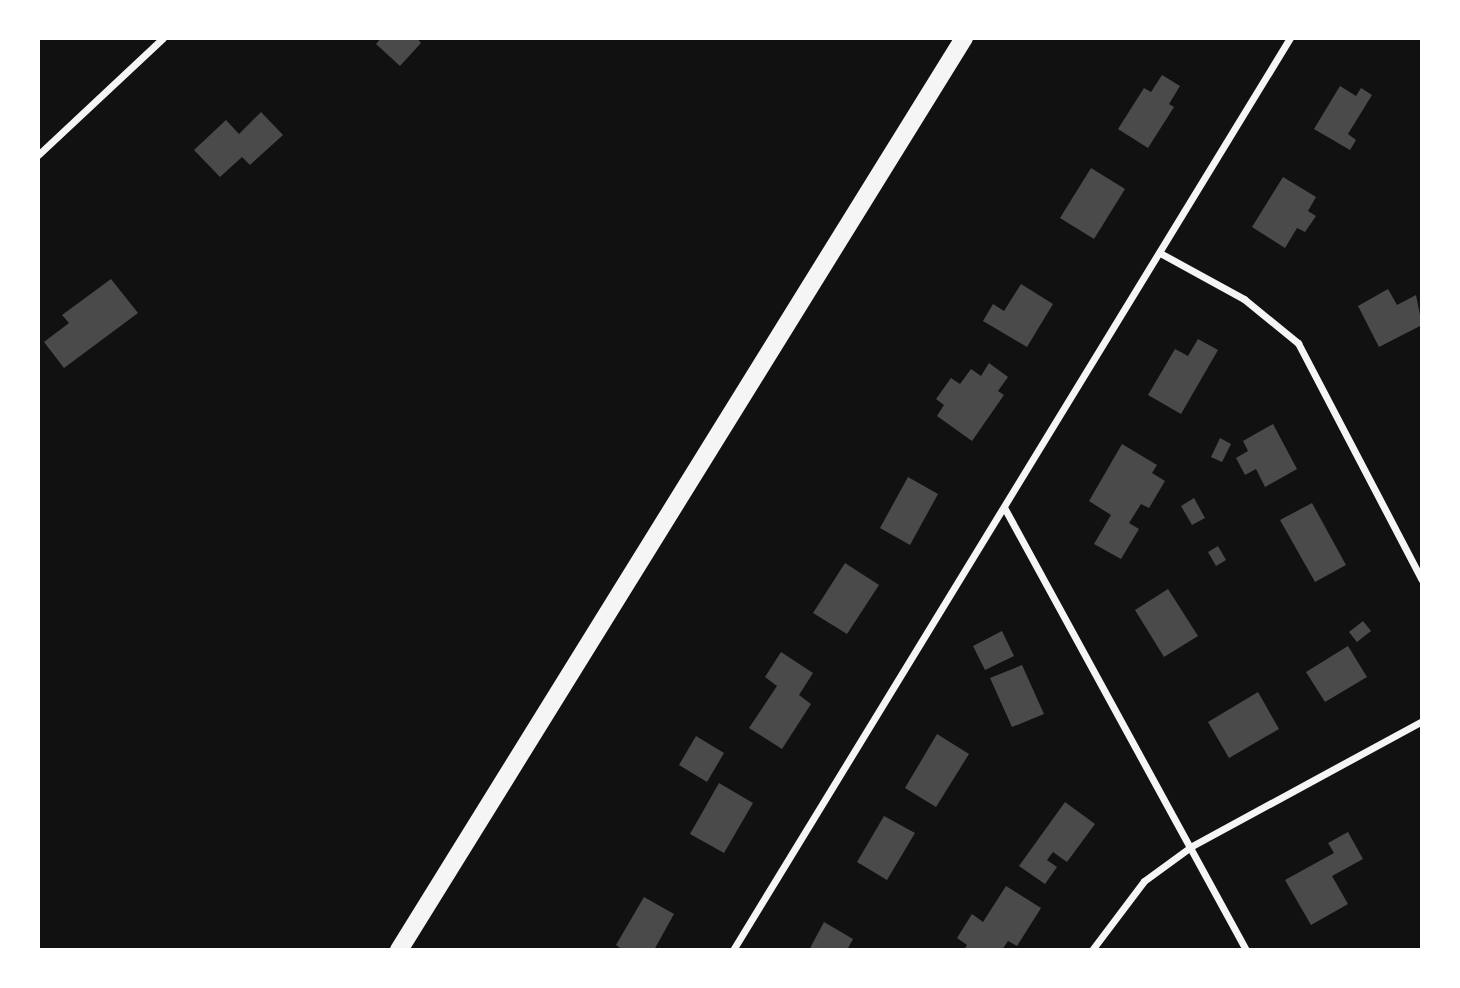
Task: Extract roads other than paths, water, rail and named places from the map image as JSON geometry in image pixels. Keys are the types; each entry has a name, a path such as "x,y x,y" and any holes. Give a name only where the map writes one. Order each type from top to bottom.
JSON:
{"main road":[{"path":"399,950 964,38"}],"street":[{"path":"38,155 163,38"},
{"path":"733,950 1006,509 1290,38"},
{"path":"1160,253 1244,299 1298,343 1422,580"},
{"path":"1006,509 1192,846 1246,950"},
{"path":"1092,950 1144,881 1192,846 1422,721"}]}
